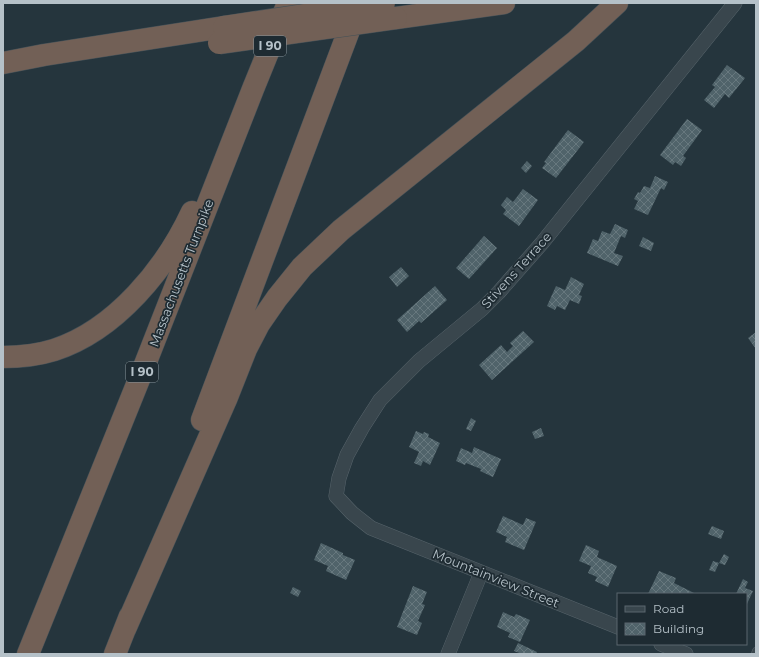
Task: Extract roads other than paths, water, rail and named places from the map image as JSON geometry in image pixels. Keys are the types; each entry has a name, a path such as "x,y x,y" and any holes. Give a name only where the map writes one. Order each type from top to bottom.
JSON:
{"highway":[{"name":"Massachusetts Turnpike","path":"28,654 142,374 288,3"},
{"path":"115,654 359,3"},
{"path":"3,75 222,35 390,10 504,3"},
{"path":"125,629 227,397 246,349 258,324 277,298 302,267 341,230 576,41 617,3"},
{"path":"3,63 44,55 222,35"},
{"path":"3,357 32,355 54,350 76,341 97,329 136,296 160,267 185,228 199,198 212,161 253,89"}],"street":[{"name":"Stivens Terrace","path":"374,529 352,513 336,496 339,478 347,455 380,400 419,361 472,318 499,292 542,243 735,3"},
{"name":"Mountainview Street","path":"374,529 617,627"},
{"path":"448,654 481,573"},
{"path":"664,645 686,654"}]}
